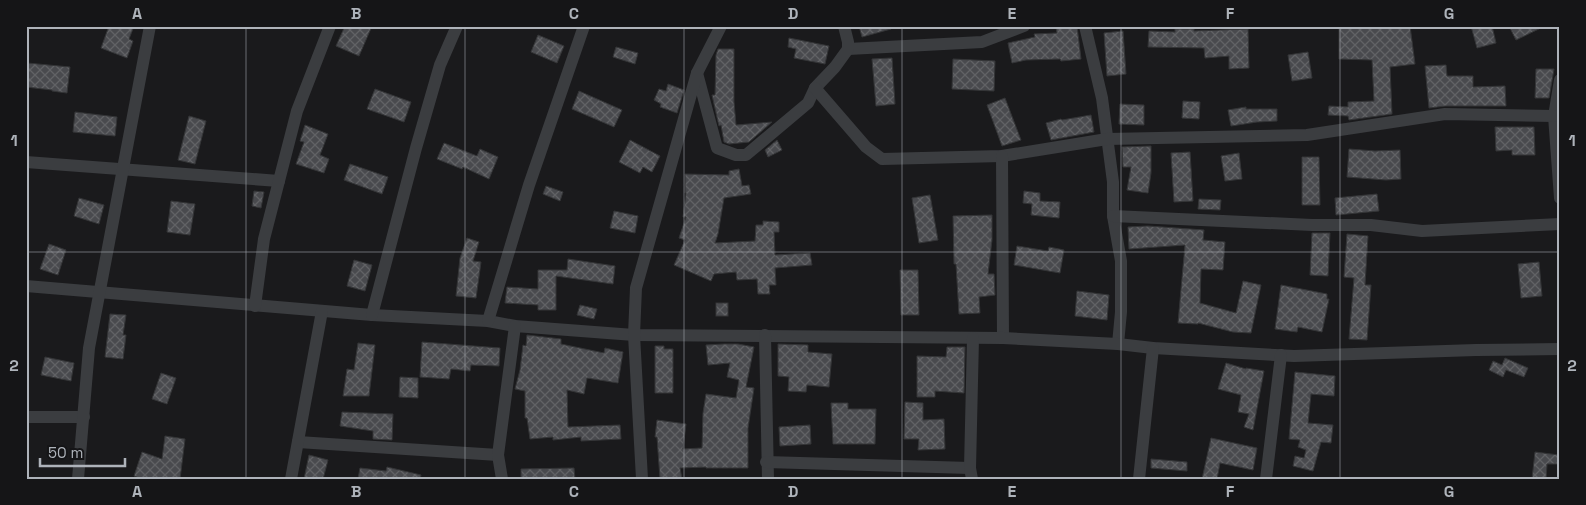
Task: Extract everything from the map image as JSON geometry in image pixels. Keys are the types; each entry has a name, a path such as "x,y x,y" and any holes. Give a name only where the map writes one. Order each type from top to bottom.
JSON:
{"street":[{"path":"78,479 89,348 150,26"},
{"path":"255,306 264,239 296,111 330,26"},
{"path":"372,316 437,74 457,26"},
{"path":"488,321 528,185 584,26"},
{"path":"642,479 634,335 636,288 696,73 721,26"},
{"path":"696,73 718,148 741,156 746,155 808,103 815,88 835,67 848,49 844,26"},
{"path":"848,49 982,42 1024,26"},
{"path":"1085,26 1102,98 1112,182 1113,216 1121,261 1118,344"},
{"path":"1560,80 1554,116 1560,198"},
{"path":"815,88 866,147 882,159 1002,156 1107,139 1306,135 1445,114 1554,116"},
{"path":"1002,156 1003,338"},
{"path":"26,162 279,181"},
{"path":"1113,216 1312,225 1371,225 1422,231 1560,224"},
{"path":"26,286 372,316 488,321 515,326 634,335 1003,338 1281,355 1560,349"},
{"path":"291,479 322,311"},
{"path":"502,479 498,455 515,326"},
{"path":"765,335 766,462 768,479"},
{"path":"766,462 971,474 973,338"},
{"path":"1138,479 1153,348"},
{"path":"1266,479 1281,355"},
{"path":"26,416 84,417"},
{"path":"298,442 498,455"}],"building":[{"path":"109,26 134,26 129,39 133,41 127,58 101,48"},
{"path":"345,26 372,26 359,56 336,46"},
{"path":"859,26 890,26 891,29 862,37"},
{"path":"1077,26 1081,59 1061,61 1060,59 1026,60 1012,63 1008,43 1035,37 1034,34 1057,33 1056,27"},
{"path":"1410,26 1415,64 1390,67 1392,114 1349,120 1348,116 1328,115 1329,106 1348,107 1348,102 1374,101 1372,60 1339,59 1339,27"},
{"path":"1471,26 1492,26 1496,43 1477,48"},
{"path":"1509,26 1545,26 1516,40"},
{"path":"1175,29 1194,29 1194,31 1248,29 1249,68 1229,69 1229,56 1205,58 1204,48 1148,47 1149,31 1175,32"},
{"path":"1123,31 1126,74 1107,76 1104,33"},
{"path":"538,35 564,46 557,63 531,52"},
{"path":"789,38 829,46 825,64 794,58 796,49 788,47"},
{"path":"616,47 638,53 635,64 613,57"},
{"path":"718,49 734,49 736,125 772,122 749,142 729,144 724,142 712,95 715,95 716,55"},
{"path":"1308,52 1312,78 1292,81 1288,55"},
{"path":"892,58 895,104 876,106 872,59"},
{"path":"953,59 995,61 994,91 952,89"},
{"path":"27,63 70,67 67,93 26,87"},
{"path":"1446,65 1447,76 1473,76 1473,87 1505,86 1506,106 1445,106 1429,108 1425,66"},
{"path":"1536,69 1554,69 1549,98 1535,98"},
{"path":"668,84 684,90 677,113 660,107 661,104 654,100 659,89 666,91"},
{"path":"375,89 411,102 404,122 367,109"},
{"path":"579,91 622,110 614,127 572,109"},
{"path":"1005,98 1021,140 1002,146 987,105"},
{"path":"1183,101 1200,102 1199,119 1182,118"},
{"path":"1120,104 1144,105 1144,125 1119,124"},
{"path":"1246,107 1246,109 1277,109 1277,121 1231,126 1228,110"},
{"path":"75,112 117,117 115,136 73,132"},
{"path":"1091,115 1094,132 1051,140 1046,123"},
{"path":"189,116 206,121 195,164 178,160"},
{"path":"305,125 328,134 320,155 329,159 324,173 296,164 304,142 300,141"},
{"path":"1495,127 1534,127 1535,155 1512,155 1512,150 1496,151"},
{"path":"630,140 660,156 652,172 643,167 640,173 619,162"},
{"path":"777,140 782,150 768,157 765,150"},
{"path":"444,143 477,156 480,149 498,157 489,179 463,167 462,169 437,159"},
{"path":"1151,146 1151,173 1148,193 1127,190 1131,167 1123,167 1122,147"},
{"path":"1349,149 1400,150 1401,179 1386,180 1347,177"},
{"path":"1190,152 1193,201 1174,202 1171,153"},
{"path":"1239,153 1242,179 1225,181 1221,156"},
{"path":"1302,157 1319,157 1320,205 1302,205"},
{"path":"350,164 388,177 382,194 344,180"},
{"path":"739,169 742,186 749,185 751,194 724,198 715,243 755,241 756,225 763,225 763,221 779,222 779,232 774,232 775,255 810,253 812,265 775,268 776,285 769,285 770,294 758,294 757,279 737,280 736,272 714,274 711,281 674,265 685,240 679,238 686,217 683,217 686,193 685,174 729,175 729,171"},
{"path":"546,186 563,192 560,201 543,194"},
{"path":"254,191 264,192 261,208 252,206"},
{"path":"1024,191 1040,193 1040,201 1060,202 1059,218 1031,215 1032,204 1023,203"},
{"path":"1377,194 1379,211 1336,215 1335,198"},
{"path":"930,195 938,240 919,243 912,198"},
{"path":"79,198 104,205 99,224 74,216"},
{"path":"1199,199 1221,200 1220,210 1198,209"},
{"path":"171,201 195,204 190,235 167,232"},
{"path":"614,211 638,216 635,233 610,228"},
{"path":"992,215 992,240 988,274 994,274 995,295 979,297 980,313 959,314 956,264 954,264 953,216"},
{"path":"1148,226 1204,230 1203,240 1225,242 1223,270 1201,269 1200,303 1236,313 1243,281 1261,285 1251,333 1233,332 1198,323 1178,323 1185,245 1129,249 1128,227"},
{"path":"1312,233 1330,233 1328,276 1310,275"},
{"path":"1347,234 1368,236 1365,285 1371,285 1367,340 1349,339 1354,278 1344,277"},
{"path":"467,238 479,242 473,261 481,262 476,298 456,296 460,258"},
{"path":"49,244 66,250 58,275 40,269"},
{"path":"1017,246 1048,251 1049,247 1064,250 1060,273 1014,265"},
{"path":"568,259 615,266 613,284 556,276 556,310 538,310 538,305 505,303 507,287 538,289 538,270 567,270"},
{"path":"354,260 372,265 365,291 347,286"},
{"path":"1539,262 1542,296 1521,298 1518,264"},
{"path":"900,270 918,270 919,315 901,315"},
{"path":"1281,285 1327,294 1327,299 1329,299 1322,332 1298,327 1297,332 1275,329"},
{"path":"1077,291 1109,295 1107,320 1075,316"},
{"path":"716,303 728,303 728,316 716,316"},
{"path":"580,305 597,309 594,319 577,315"},
{"path":"110,314 126,315 123,335 126,335 123,359 105,357"},
{"path":"527,335 561,339 561,344 604,353 605,348 623,352 618,383 587,378 584,394 567,390 568,427 620,425 621,439 581,441 581,437 553,440 553,437 530,439 527,418 525,418 525,391 515,389 520,370 523,345 526,346"},
{"path":"422,342 500,348 499,366 471,365 470,371 451,369 449,379 420,377"},
{"path":"358,343 375,345 369,396 343,396 347,369 354,370"},
{"path":"724,344 754,347 746,387 754,388 748,428 748,468 680,468 682,479 660,479 657,437 655,437 657,420 686,424 683,449 702,448 703,413 706,394 736,398 739,380 727,377 730,363 708,365 706,345"},
{"path":"778,344 808,345 808,352 832,354 829,387 807,385 806,392 788,391 789,377 778,376"},
{"path":"655,346 673,349 673,393 655,393"},
{"path":"947,347 965,347 964,393 935,391 935,397 917,397 917,356 946,357"},
{"path":"45,357 74,363 71,381 41,375"},
{"path":"1505,358 1528,368 1524,377 1506,370 1503,377 1489,370 1493,361 1502,365"},
{"path":"1226,363 1246,369 1264,371 1253,430 1244,427 1249,414 1238,412 1241,395 1218,389"},
{"path":"1295,372 1335,376 1334,396 1311,394 1308,423 1333,425 1331,443 1321,442 1313,471 1293,466 1295,456 1304,458 1306,450 1298,447 1300,440 1289,439"},
{"path":"161,373 176,378 167,404 152,399"},
{"path":"400,377 418,378 418,398 399,397"},
{"path":"905,402 923,403 923,420 944,419 945,449 918,450 919,439 904,439"},
{"path":"831,403 848,403 848,409 876,409 875,444 833,444"},
{"path":"342,412 393,414 392,440 373,439 373,431 340,426"},
{"path":"810,425 811,444 780,446 779,427"},
{"path":"165,436 185,439 180,479 143,479 134,476 142,452 162,459"},
{"path":"1211,438 1257,448 1253,470 1220,463 1217,479 1202,479"},
{"path":"1535,452 1559,455 1559,464 1547,464 1546,479 1532,479"},
{"path":"309,455 328,460 323,479 304,479"},
{"path":"1151,459 1187,462 1187,471 1151,468"},
{"path":"387,467 421,475 420,479 358,479 360,468 386,471"},
{"path":"574,468 575,479 521,479 521,469"}]}
